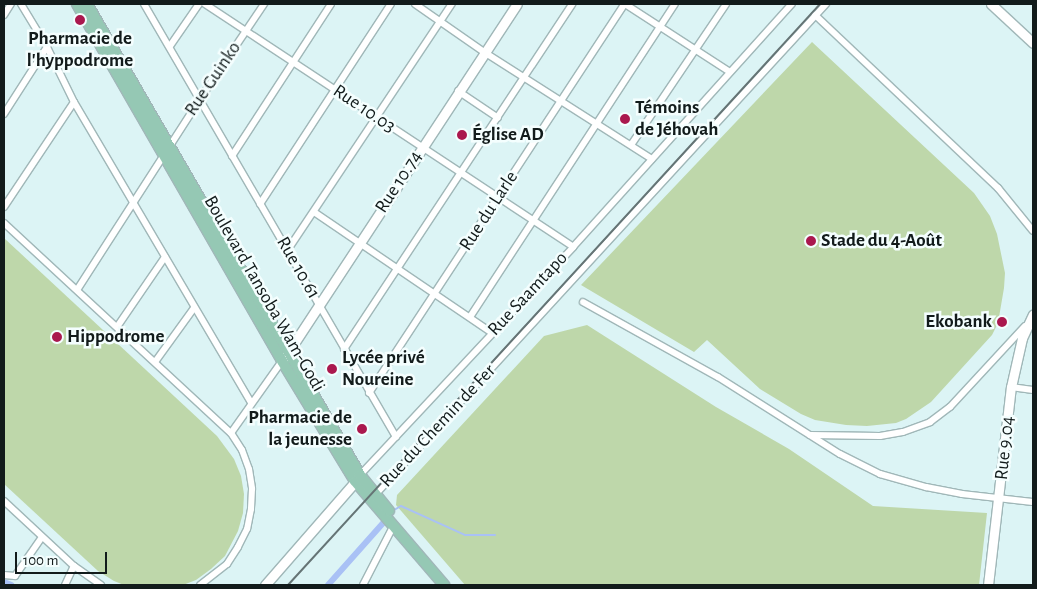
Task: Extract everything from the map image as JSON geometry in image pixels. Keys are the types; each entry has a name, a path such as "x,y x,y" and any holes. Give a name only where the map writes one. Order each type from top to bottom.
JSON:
{"main road":[{"name":"Boulevard Tansoba Wam-Godi","path":"77,4 167,152 357,478 394,527 444,585"},
{"name":"Boulevard Tansoba Wam-Godi","path":"87,4 167,152"},
{"name":"Rue 10.74","path":"285,357 320,306 458,91 517,4"},
{"path":"991,4 1033,43"},
{"name":"Rue 9.04","path":"988,585 1011,387 1026,324 1033,314"},
{"name":"Boulevard Tansoba Wam-Godi","path":"357,478 375,495 454,585"},
{"name":"Rue Saamtapo","path":"265,585 357,478"}],"street":[{"path":"4,15 11,4"},
{"path":"21,4 47,47 74,102 134,200 194,308 251,403"},
{"name":"Rue 10.61","path":"144,4 320,306 368,393 396,437"},
{"path":"170,46 199,4"},
{"name":"Rue 10.03","path":"205,4 573,247"},
{"name":"Rue Guinko","path":"77,290 200,98 264,4"},
{"path":"232,156 331,4"},
{"path":"260,204 391,4"},
{"path":"415,4 524,79 596,122 652,160"},
{"path":"287,251 452,4"},
{"path":"344,349 572,4"},
{"path":"625,4 730,72"},
{"name":"Rue du Larle","path":"368,393 625,4"},
{"path":"470,317 675,4"},
{"path":"631,145 726,4"},
{"name":"Rue Saamtapo","path":"357,478 573,247 792,4"},
{"name":"Rue du Chemin de Fer","path":"375,495 826,4"},
{"path":"815,15 998,188 1033,231"},
{"path":"4,114 47,47"},
{"path":"458,91 498,118"},
{"path":"4,207 74,102"},
{"path":"314,212 492,333"},
{"path":"4,223 231,433 242,450 250,474 252,499 250,519 243,538 233,556 220,571 200,585"},
{"path":"117,327 165,257"},
{"path":"583,302 718,377 840,454 880,474 926,487 1033,502"},
{"path":"155,362 194,308"},
{"path":"809,435 880,436 903,432 930,422 950,407 1026,324"},
{"path":"231,433 285,357"},
{"path":"1011,387 1033,390"},
{"path":"4,502 74,566 100,585"},
{"path":"364,585 394,527"},
{"path":"4,574 15,576 42,536"},
{"path":"65,585 74,566"}],"green space":[{"name":"Stade du 4-Août","path":"812,42 974,193 990,216 997,234 1005,273 998,323 992,335 931,402 906,419 896,423 867,426 846,425 815,420 801,414 760,389 707,340 694,352 581,285"},
{"name":"Hippodrome","path":"4,238 217,436 234,459 241,476 244,494 243,513 238,531 225,556 196,580 183,585 124,585 114,581 98,571 4,484"},
{"path":"587,325 716,407 789,449 873,506 987,513 979,585 465,585 396,505 397,495 544,336"}],"waterway":[{"path":"394,510 401,506 465,535 495,535"},
{"path":"328,585 384,522"},
{"path":"4,582 11,585"}],"railway":[{"path":"288,585 820,4"}],"place":[{"name":"Pharmacie de l'hyppodrome","path":"80,20"},
{"name":"Témoins de Jéhovah","path":"625,119"},
{"name":"Église AD","path":"462,135"},
{"name":"Stade du 4-Août","path":"811,241"},
{"name":"Ekobank","path":"1002,322"},
{"name":"Hippodrome","path":"57,337"},
{"name":"Lycée privé Noureine","path":"332,369"},
{"name":"Pharmacie de la jeunesse","path":"362,429"}]}
